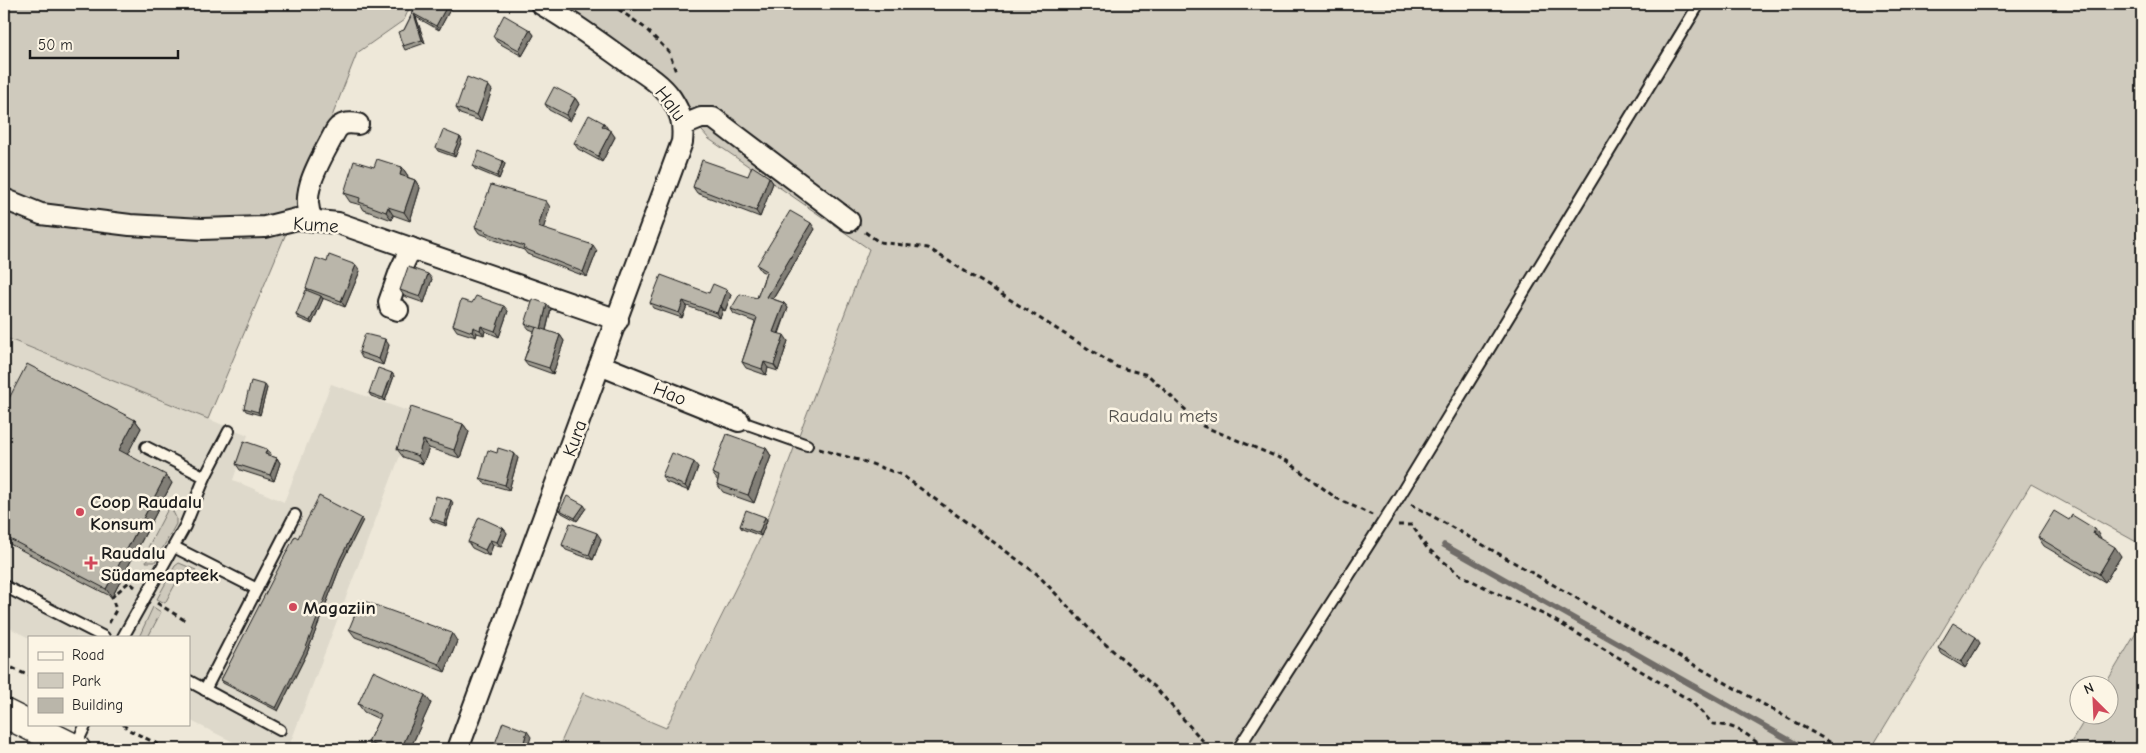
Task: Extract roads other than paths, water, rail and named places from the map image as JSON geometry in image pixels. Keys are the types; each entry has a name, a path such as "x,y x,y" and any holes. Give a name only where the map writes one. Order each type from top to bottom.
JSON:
{"main road":[{"path":"14,714 28,720"},
{"path":"43,726 79,741"}],"street":[{"name":"Halu","path":"541,4 570,21 656,82 674,103 684,125 701,118 713,118 850,221"},
{"path":"313,220 308,207 308,192 334,134 338,127 343,124 358,124"},
{"name":"Kura","path":"458,749 618,320 682,142 684,125"},
{"name":"Kume","path":"4,199 41,214 130,225 211,229 265,227 297,218 338,223 618,320"},
{"path":"398,310 390,307 389,302 411,248"},
{"name":"Hao","path":"600,365 739,421"}],"lane":[{"path":"1238,749 1399,497 1699,4"},
{"path":"739,421 807,445"},
{"path":"124,636 174,547 229,431"},
{"path":"146,448 206,477"},
{"path":"205,690 295,515"},
{"path":"174,547 257,589"},
{"path":"4,586 103,636"},
{"path":"190,682 280,730"}],"waterway":[{"path":"1444,545 1805,749"}],"place":[{"name":"Coop Raudalu Konsum","path":"80,512"},
{"name":"Raudalu Südameapteek","path":"91,563"},
{"name":"Magaziin","path":"293,607"}],"park label":[{"name":"Raudalu mets","path":"1163,415"}]}
